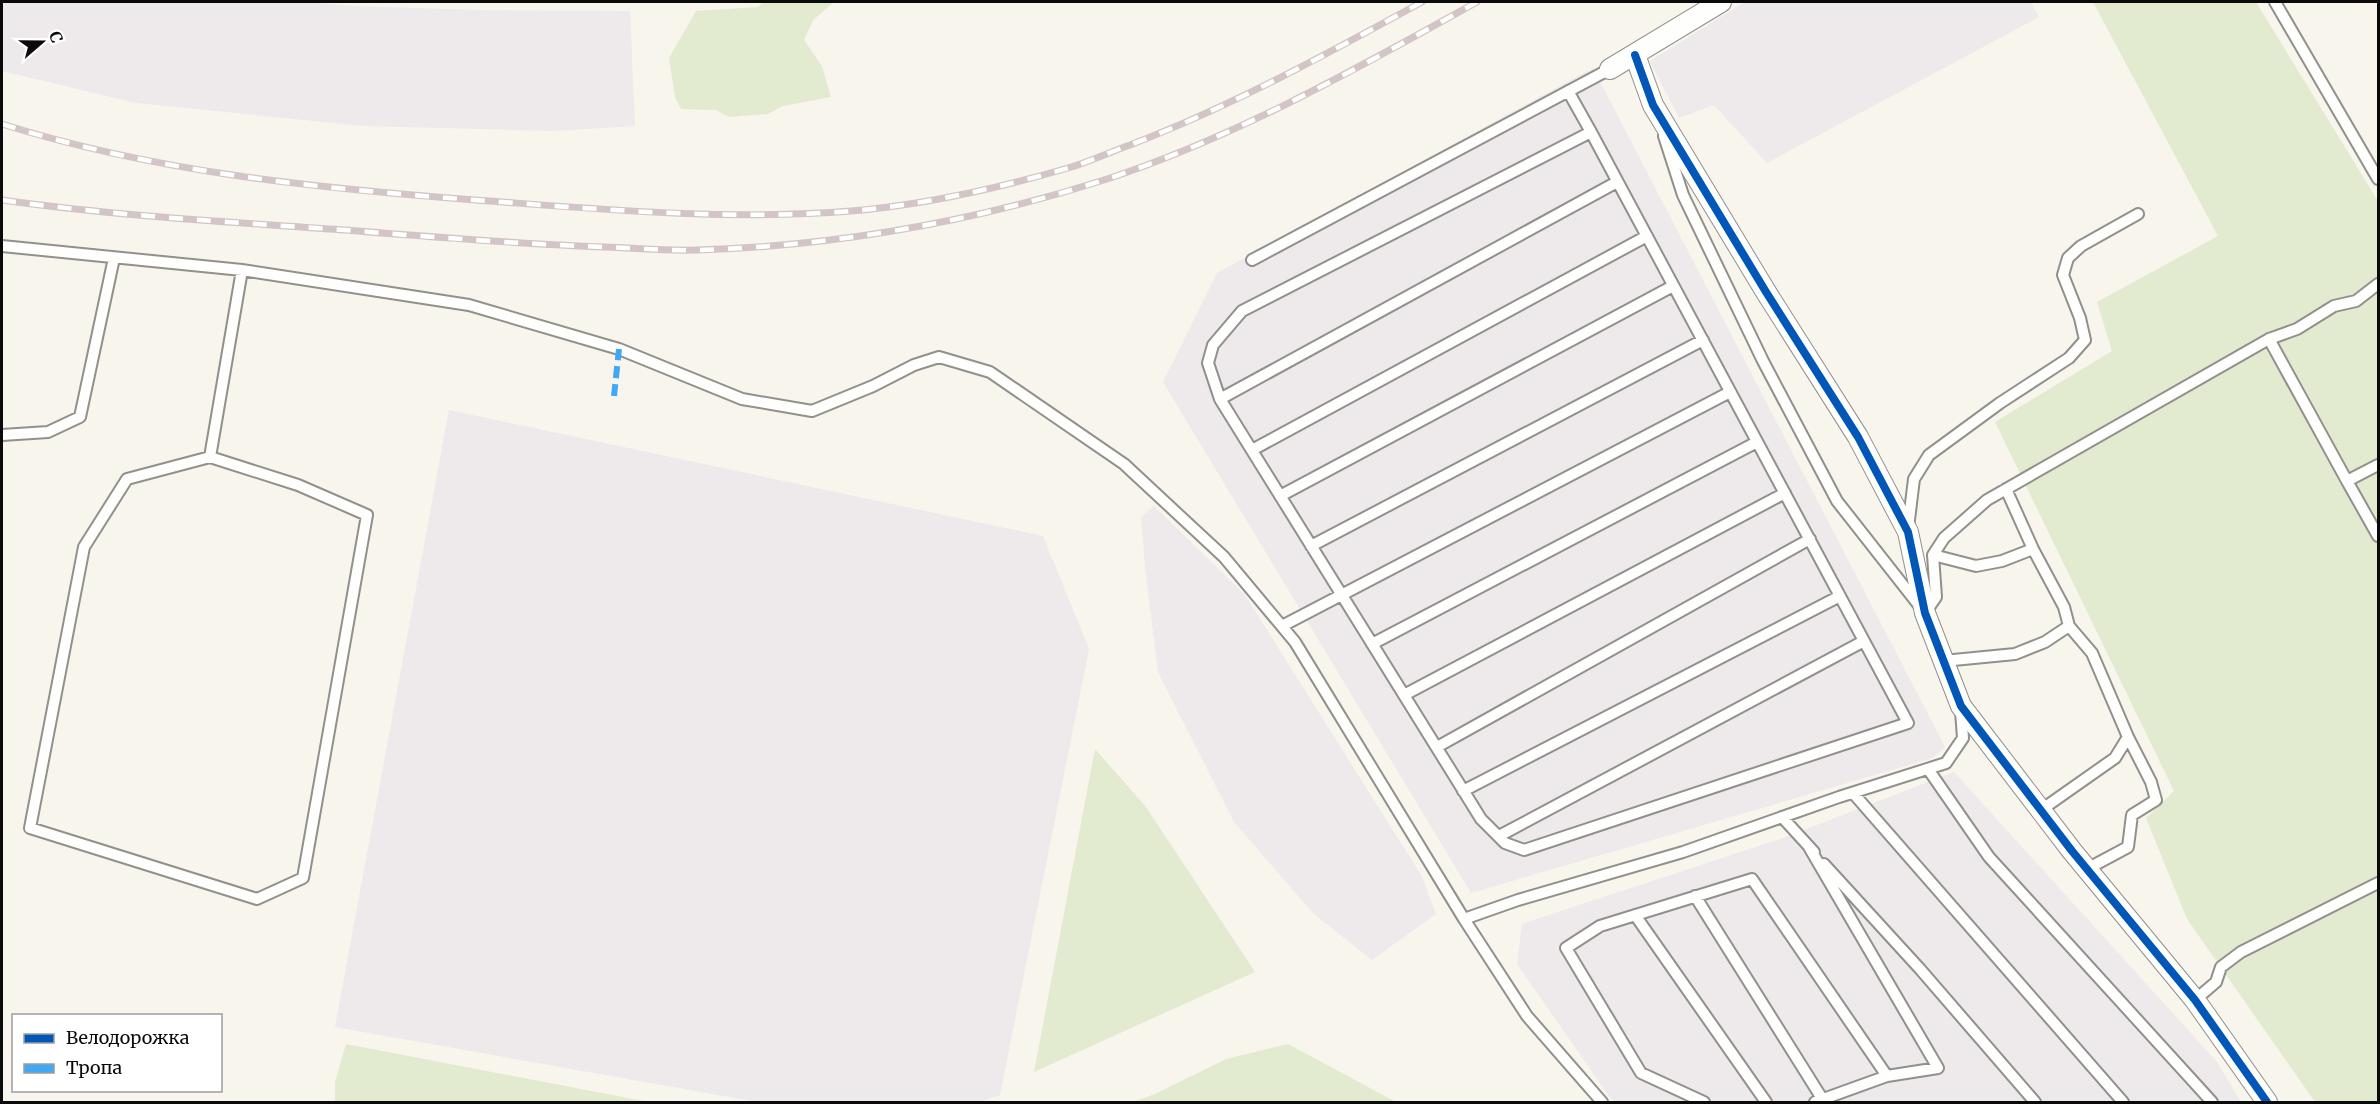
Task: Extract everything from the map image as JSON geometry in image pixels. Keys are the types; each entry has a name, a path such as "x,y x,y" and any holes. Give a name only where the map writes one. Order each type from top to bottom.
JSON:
{"street":[{"path":"1610,69 1721,2"},
{"path":"1635,55 1653,105 1766,292 1858,437 1908,532 1925,613 1961,706 2087,869 2195,1000 2267,1102"}],"lane":[{"path":"2275,2 2379,179"},
{"path":"1252,260 1610,69"},
{"path":"1568,91 1591,132 1703,340 1908,723 1524,850 1506,843 1481,819 1220,399 1208,363 1214,345 1242,311 1591,132"},
{"path":"1653,105 1683,195 1763,361 1837,501 1925,613 1936,597 1933,555 1944,538 1987,500 2269,339 2296,329 2334,306 2355,301 2379,284"},
{"path":"1220,399 1617,182"},
{"path":"1908,532 1914,479 1929,455 2000,403 2069,358 2085,340 2080,318 2063,275 2068,258 2081,246 2138,214"},
{"path":"1252,450 1647,236"},
{"path":"2,246 242,270 469,305 619,349 742,399 812,411 873,386 914,365 939,357 990,372 1124,464 1224,557 1282,626 1295,642 1464,919 1527,1016 1602,1102"},
{"path":"2,435 48,432 80,417 114,258"},
{"path":"210,457 242,270"},
{"path":"1280,496 1673,286"},
{"path":"2269,339 2379,536"},
{"path":"1311,546 1703,340"},
{"path":"1282,626 1730,392"},
{"path":"1372,644 1757,442"},
{"path":"210,457 298,485 367,515 303,878 256,898 30,828 84,547 127,479 210,457"},
{"path":"2347,481 2379,465"},
{"path":"2006,489 2033,549 2064,607 2069,626 2092,653 2151,782 2156,800 2132,815 2128,847 2087,869"},
{"path":"1404,695 1785,493"},
{"path":"1437,747 1810,539"},
{"path":"1933,555 1976,566 2002,561 2033,549"},
{"path":"1464,791 1840,596"},
{"path":"1943,661 2015,654 2045,642 2069,626"},
{"path":"1498,836 1864,641"},
{"path":"1464,919 1518,900 1683,852 1946,763 1963,738 1961,706"},
{"path":"2041,810 2115,758 2128,736"},
{"path":"1928,769 1989,857 2212,1102"},
{"path":"1853,793 2123,1102"},
{"path":"1782,817 1920,969 2035,1102"},
{"path":"1695,896 1819,1101 1887,1076 1938,1068 1809,847"},
{"path":"1704,1102 1641,1073 1566,948 1600,926 1752,879 1887,1076"},
{"path":"2195,1000 2216,982 2221,966 2241,952 2379,883"},
{"path":"1635,915 1766,1102"}],"shaded area":[{"path":"2,2 310,2 352,6 476,10 630,11 635,126 553,131 364,126 136,103 2,71"},
{"path":"1745,2 2031,2 2039,17 1767,163 1714,105 1679,118 1650,61"},
{"path":"1593,68 1945,747 1933,758 1471,893 1163,382 1217,273"},
{"path":"449,410 1043,536 1089,649 1000,1095 980,1102 758,1102 335,1027"},
{"path":"1154,506 1245,595 1421,875 1436,914 1372,960 1314,914 1234,822 1158,672 1141,517"},
{"path":"1954,772 2217,1062 2241,1102 1619,1102 1611,1099 1517,964 1522,924 1783,838"}],"green space":[{"path":"763,2 834,2 813,20 804,40 822,66 831,97 783,106 768,114 729,117 716,110 681,109 675,97 669,58 696,11 758,7"},
{"path":"2093,2 2256,2 2378,201 2378,1101 2315,1102 2187,919 2146,818 2174,791 1995,422 2112,351 2097,302 2218,236"},
{"path":"1095,749 1146,807 1255,972 1034,1072"},
{"path":"346,1044 649,1102 335,1102 335,1082"},
{"path":"1288,1044 1396,1102 1133,1102 1155,1094 1226,1059"}],"railway":[{"path":"2,124 60,141 177,166 236,176 355,190 663,213 757,215 851,211 906,205 961,195 1084,163 1205,114 1315,60 1422,2"},
{"path":"2,200 173,218 508,242 663,250 749,248 852,237 954,220 1004,208 1104,180 1153,163 1295,100 1477,2"}],"marked path":[{"path":"614,396 619,349"}],"cycle path":[{"path":"1635,55 1653,105 1766,292 1858,437 1908,532 1925,613 1961,706 2072,851 2195,1000 2267,1102"}]}
